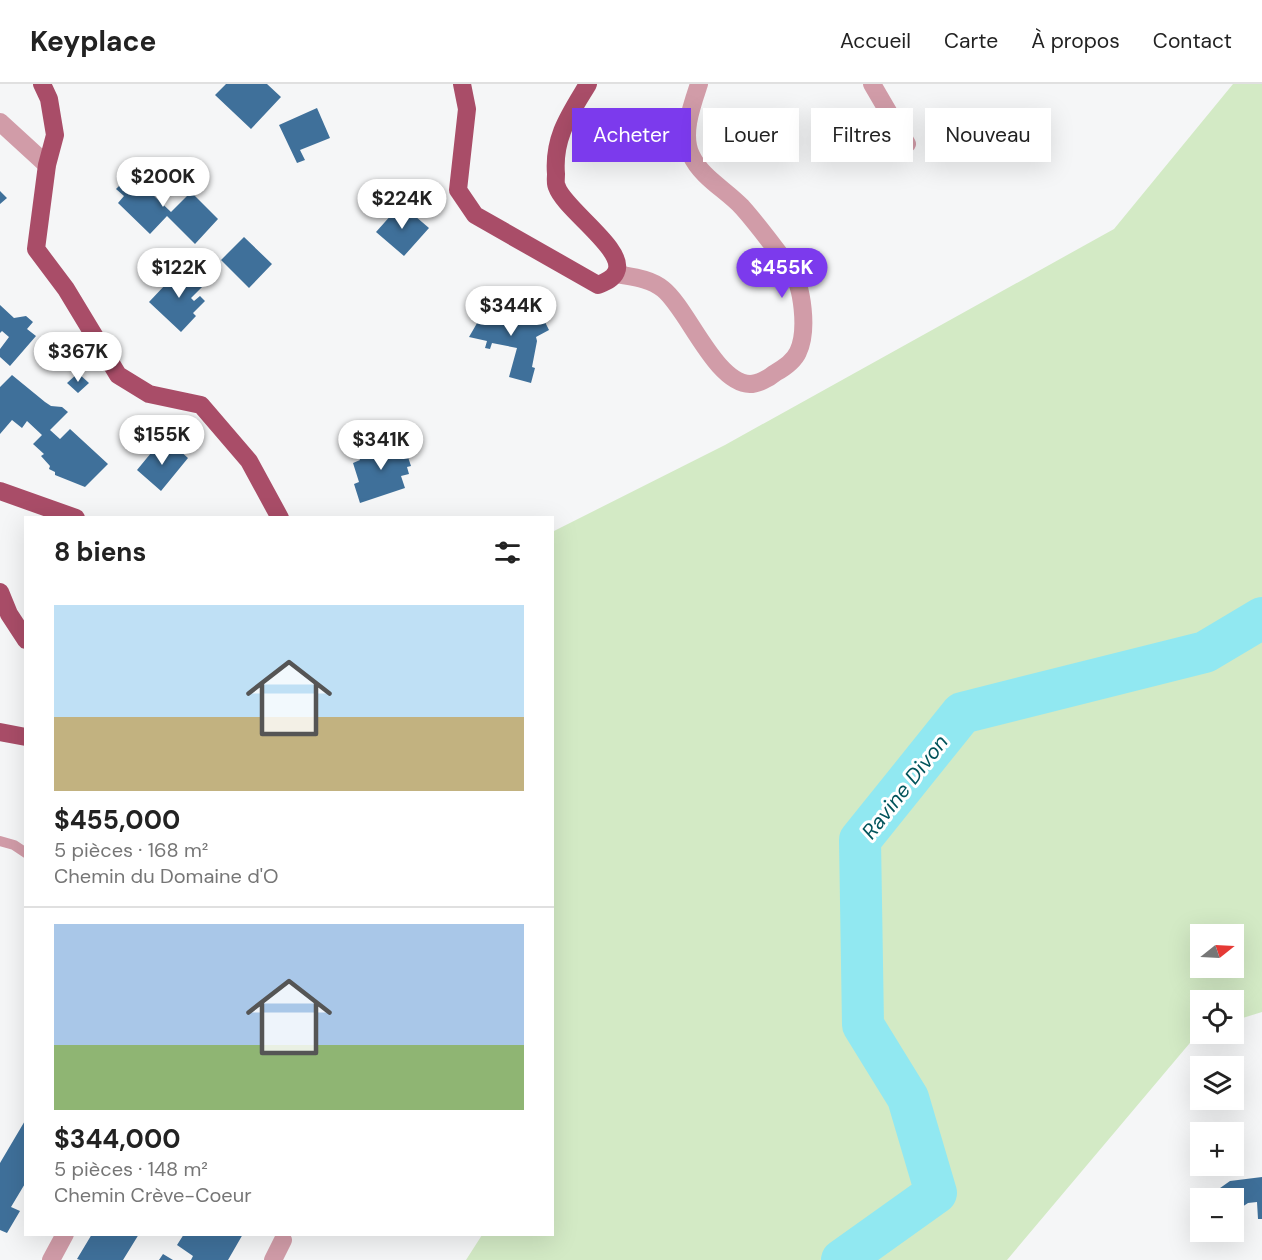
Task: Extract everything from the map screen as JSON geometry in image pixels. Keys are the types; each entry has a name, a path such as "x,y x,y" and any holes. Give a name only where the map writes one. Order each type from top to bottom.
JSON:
{"main road":[{"path":"42,84 49,99 55,135 47,165 36,249 66,289 118,375 149,394 201,405 249,461 279,516"},
{"path":"462,84 467,109 458,190 475,215 598,285 616,274 618,266 609,247 557,188 554,159 561,129 588,84"},
{"path":"0,490 71,516"},
{"path":"0,592 9,614 24,637"},
{"path":"0,732 24,737"}],"street":[{"path":"616,274 649,280 665,290 719,364 736,380 751,384 769,378 787,366 798,352 803,330 802,309 799,288 791,270 742,208 700,169 690,153 688,134 690,118 699,84"},
{"path":"872,84 886,108"},
{"path":"0,122 47,165"},
{"path":"51,1260 64,1236"},
{"path":"273,1260 283,1240"}],"lane":[{"path":"0,841 14,845 24,852"}],"green space":[{"path":"1233,84 1262,84 1262,1012 1244,1018 1244,990 1190,990 1190,1043 1007,1260 466,1260 481,1236 554,1236 554,531 725,445 1114,229"}],"building":[{"path":"226,84 267,84 281,97 251,129 215,95"},
{"path":"317,108 330,138 300,150 305,160 297,163 279,125"},
{"path":"138,167 158,186 151,193 171,212 191,192 218,219 195,244 167,216 150,234 118,203 124,196 116,189"},
{"path":"0,191 7,198 0,204"},
{"path":"401,204 429,228 404,256 376,232"},
{"path":"244,237 272,264 249,288 221,260"},
{"path":"183,266 204,285 191,298 194,301 200,296 205,301 193,313 196,316 181,332 149,302"},
{"path":"497,300 500,315 504,313 527,319 529,322 542,316 549,330 536,337 532,367 535,368 531,383 509,377 517,348 492,343 490,349 485,348 487,341 469,337 480,318 485,318 482,303"},
{"path":"0,305 14,318 26,316 33,322 27,329 36,336 10,366 0,357 0,349 9,337 2,331 0,333"},
{"path":"78,373 89,383 78,393 67,383"},
{"path":"12,375 51,406 62,407 68,412 50,430 60,439 70,429 108,464 85,487 55,475 55,472 49,469 50,466 41,456 44,454 33,444 42,435 27,421 22,428 12,420 0,434 0,387"},
{"path":"385,440 389,450 404,445 411,466 407,467 409,474 401,476 405,488 360,503 354,484 359,482 353,463 360,460 358,455 372,450 369,445"},
{"path":"160,442 174,454 178,449 188,458 161,491 137,470"},
{"path":"24,1122 24,1185 11,1207 20,1211 7,1233 0,1230 0,1163"},
{"path":"1262,1177 1262,1219 1258,1219 1257,1202 1244,1206 1244,1188 1220,1188 1230,1181"},
{"path":"91,1236 138,1236 123,1260 77,1259"},
{"path":"183,1236 242,1236 228,1260 191,1260 193,1256 177,1245"},
{"path":"163,1254 173,1260 159,1260"}],"waterway":[{"name":"Ravine Divon","path":"842,1260 936,1193 908,1098 863,1025 860,840 962,713 1205,652 1262,618"}]}
